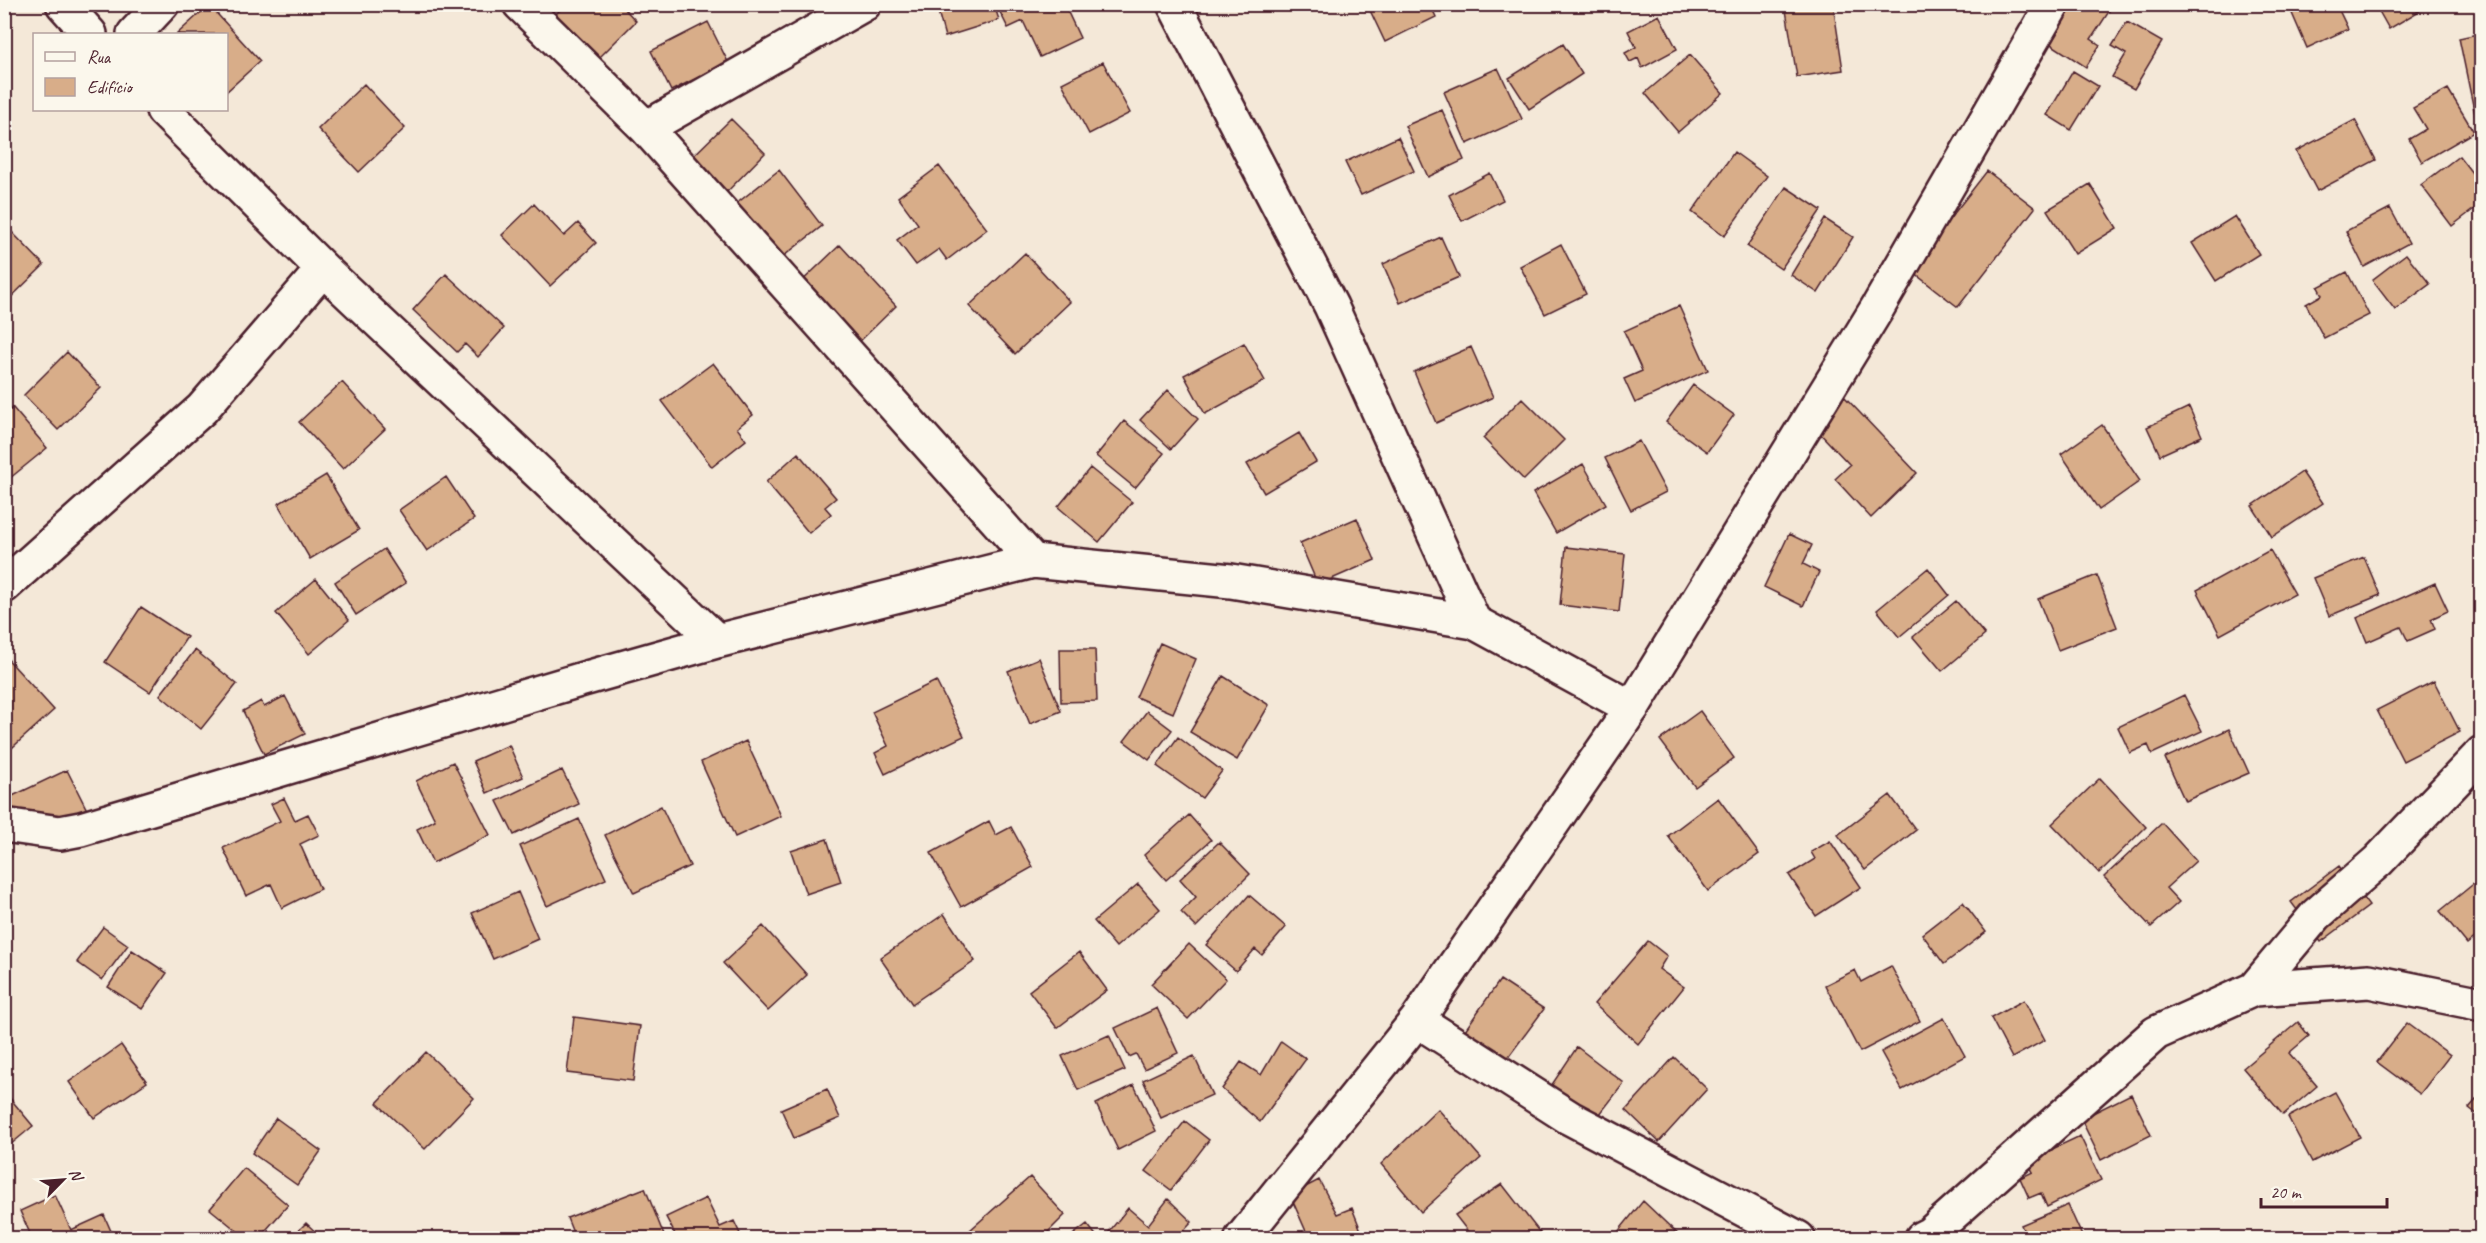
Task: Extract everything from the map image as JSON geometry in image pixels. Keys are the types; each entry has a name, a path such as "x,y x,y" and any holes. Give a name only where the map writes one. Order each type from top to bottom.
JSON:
{"street":[{"path":"63,4 89,33"},
{"path":"135,33 162,4"},
{"path":"520,4 646,128 1033,561"},
{"path":"646,128 864,4"},
{"path":"1174,4 1331,306 1474,622"},
{"path":"1242,1239 1417,1020 1632,708 1878,307 2053,4"},
{"path":"164,111 323,269 717,641"},
{"path":"4,586 202,409 323,269"},
{"path":"4,825 60,833 81,829 717,641 1033,561 1231,581 1474,622 1632,708"},
{"path":"2254,989 2316,915 2378,861 2481,753"},
{"path":"1922,1239 2156,1033 2254,989 2369,981 2481,1004"},
{"path":"1417,1020 1570,1118 1798,1239"}],"building":[{"path":"566,4 620,4 636,21 590,67 547,23"},
{"path":"936,4 994,4 999,20 945,37"},
{"path":"996,4 1064,4 1080,38 1040,57 1023,21 1008,28"},
{"path":"1367,4 1430,4 1436,17 1385,42"},
{"path":"1785,4 1833,4 1843,70 1797,77"},
{"path":"2065,4 2102,4 2110,10 2091,39 2100,45 2086,67 2043,39"},
{"path":"2288,4 2336,4 2348,29 2307,48"},
{"path":"2375,4 2431,4 2389,29"},
{"path":"209,5 260,61 228,90 228,33 178,33"},
{"path":"1659,15 1677,49 1642,68 1638,58 1630,62 1625,53 1636,47 1628,31"},
{"path":"708,22 728,62 671,91 651,51"},
{"path":"2127,22 2162,42 2134,89 2112,77 2126,54 2112,46"},
{"path":"2482,33 2482,114 2475,115 2459,38"},
{"path":"1563,44 1582,74 1529,109 1509,78"},
{"path":"1690,55 1723,93 1678,132 1645,93"},
{"path":"1103,62 1130,113 1089,134 1062,83"},
{"path":"1498,68 1522,119 1467,144 1444,92"},
{"path":"2073,71 2098,86 2071,130 2047,115"},
{"path":"364,84 405,128 359,172 318,129"},
{"path":"2448,89 2474,132 2422,162 2409,139 2426,129 2413,108"},
{"path":"1442,110 1464,160 1428,177 1405,126"},
{"path":"731,119 765,153 718,201 683,166"},
{"path":"2355,120 2376,160 2317,191 2296,151"},
{"path":"1398,137 1414,171 1361,195 1345,162"},
{"path":"1734,152 1767,176 1724,236 1692,212"},
{"path":"2459,156 2482,186 2482,203 2452,226 2421,185"},
{"path":"939,166 987,229 947,260 939,249 916,265 897,240 918,224 898,197"},
{"path":"779,170 822,226 771,266 727,211"},
{"path":"1987,171 2035,208 1958,307 1910,270"},
{"path":"1490,173 1503,200 1462,221 1449,195"},
{"path":"2090,184 2117,228 2075,254 2047,210"},
{"path":"1786,187 1821,210 1781,269 1747,246"},
{"path":"534,204 564,236 578,223 596,243 550,286 502,235"},
{"path":"2390,208 2409,243 2364,267 2346,231"},
{"path":"2235,216 2259,254 2216,281 2192,243"},
{"path":"1825,219 1853,237 1818,293 1791,275"},
{"path":"8,228 44,265 4,304 4,232"},
{"path":"1441,237 1459,277 1400,303 1383,264"},
{"path":"1561,244 1586,294 1545,314 1520,266"},
{"path":"840,245 896,306 853,348 796,287"},
{"path":"1025,253 1070,302 1015,354 969,306"},
{"path":"2406,254 2430,284 2395,310 2372,280"},
{"path":"2347,272 2369,315 2324,338 2306,304 2322,295 2318,287"},
{"path":"446,274 504,328 478,357 465,344 457,352 413,310"},
{"path":"1679,306 1708,370 1635,403 1624,379 1642,371 1624,331"},
{"path":"1244,343 1265,381 1205,414 1184,375"},
{"path":"1471,347 1493,397 1436,423 1414,372"},
{"path":"67,352 101,388 58,430 24,395"},
{"path":"713,363 753,415 737,428 746,440 712,467 662,401"},
{"path":"342,382 385,429 343,469 299,422"},
{"path":"1693,385 1734,415 1707,452 1666,422"},
{"path":"1168,390 1198,419 1171,449 1140,420"},
{"path":"1843,395 1917,473 1871,518 1835,479 1850,465 1812,425"},
{"path":"1522,398 1564,440 1524,480 1483,438"},
{"path":"2189,407 2202,436 2160,455 2147,427"},
{"path":"13,408 47,448 4,483 4,415"},
{"path":"1124,421 1164,453 1135,488 1096,456"},
{"path":"2102,425 2140,481 2099,510 2061,454"},
{"path":"1299,433 1316,462 1264,493 1247,464"},
{"path":"1639,441 1666,492 1631,510 1605,458"},
{"path":"798,453 836,498 825,507 831,514 809,533 766,482"},
{"path":"1583,464 1606,504 1556,533 1533,493"},
{"path":"1090,468 1132,502 1099,542 1058,507"},
{"path":"2302,472 2323,503 2272,537 2252,506"},
{"path":"326,475 359,530 310,559 278,504"},
{"path":"446,477 474,519 427,551 399,510"},
{"path":"1357,518 1375,560 1318,585 1300,543"},
{"path":"1789,534 1812,545 1803,564 1819,572 1803,606 1764,587"},
{"path":"1566,547 1625,554 1619,612 1560,605"},
{"path":"384,549 406,583 356,615 335,582"},
{"path":"2270,550 2295,594 2220,635 2197,590"},
{"path":"2364,557 2380,595 2329,616 2313,578"},
{"path":"1928,568 1949,595 1899,637 1877,610"},
{"path":"2097,575 2117,627 2058,650 2038,599"},
{"path":"316,579 349,620 309,654 276,613"},
{"path":"2435,583 2448,611 2431,619 2435,629 2408,641 2401,627 2367,642 2357,618"},
{"path":"1956,601 1985,635 1942,671 1913,637"},
{"path":"141,607 187,637 150,692 105,662"},
{"path":"1160,643 1196,659 1173,713 1136,697"},
{"path":"1060,649 1095,649 1097,701 1061,702"},
{"path":"195,650 237,684 201,729 160,695"},
{"path":"4,655 54,710 4,755"},
{"path":"1039,658 1061,711 1030,724 1008,671"},
{"path":"1223,676 1269,705 1237,760 1190,732"},
{"path":"936,681 964,736 885,774 875,753 888,746 872,712"},
{"path":"2434,681 2460,732 2403,761 2377,710"},
{"path":"2184,695 2202,731 2152,754 2148,745 2130,753 2118,727"},
{"path":"285,696 305,734 264,754 243,711 261,701 264,707"},
{"path":"1147,711 1172,730 1149,760 1124,741"},
{"path":"1700,711 1734,758 1695,787 1660,740"},
{"path":"2229,729 2249,773 2185,801 2165,758"},
{"path":"1178,737 1222,771 1202,798 1157,766"},
{"path":"746,741 781,816 735,837 701,762"},
{"path":"509,745 523,777 487,793 473,761"},
{"path":"453,762 490,835 433,863 417,829 435,820 416,781"},
{"path":"67,770 90,816 24,847 4,807 4,800"},
{"path":"562,770 579,804 514,835 497,801"},
{"path":"2100,778 2146,827 2099,873 2052,824"},
{"path":"1890,795 1916,830 1865,870 1838,835"},
{"path":"284,798 295,820 308,814 319,835 300,844 320,889 282,908 271,884 246,896 223,848 280,821 271,804"},
{"path":"1718,798 1759,854 1708,891 1668,836"},
{"path":"661,806 690,866 634,893 605,835"},
{"path":"1189,815 1211,840 1166,880 1144,855"},
{"path":"579,819 606,879 547,906 520,846"},
{"path":"989,821 996,835 1011,827 1033,867 961,907 931,853"},
{"path":"2162,823 2196,861 2166,888 2179,902 2151,927 2104,877"},
{"path":"827,839 841,882 806,894 791,851"},
{"path":"1830,841 1861,887 1816,916 1789,875 1815,859 1811,852"},
{"path":"1219,842 1250,874 1196,927 1181,912 1196,897 1180,879"},
{"path":"2339,866 2369,906 2321,942 2291,902"},
{"path":"2482,877 2482,932 2467,944 2440,911"},
{"path":"1138,884 1160,909 1116,947 1094,921"},
{"path":"518,892 538,939 493,959 472,913"},
{"path":"1249,895 1286,927 1262,955 1255,949 1236,971 1206,945"},
{"path":"1963,902 1986,932 1944,964 1922,934"},
{"path":"944,914 975,961 912,1004 880,958"},
{"path":"763,926 807,975 768,1011 723,963"},
{"path":"103,927 128,945 102,980 77,962"},
{"path":"1648,941 1667,956 1659,969 1684,987 1638,1044 1594,1004"},
{"path":"1189,944 1226,979 1188,1019 1151,984"},
{"path":"132,950 167,973 142,1009 108,987"},
{"path":"1079,952 1107,990 1057,1028 1029,991"},
{"path":"1891,966 1920,1021 1860,1052 1825,985 1855,970 1861,982"},
{"path":"1500,980 1544,1009 1498,1071 1456,1043"},
{"path":"2024,1000 2045,1040 2012,1058 1991,1018"},
{"path":"1157,1008 1178,1053 1144,1069 1136,1054 1129,1057 1115,1028"},
{"path":"574,1017 640,1026 633,1081 567,1073"},
{"path":"1944,1018 1965,1056 1902,1090 1881,1052"},
{"path":"2298,1022 2309,1036 2289,1053 2317,1086 2283,1115 2243,1068"},
{"path":"2407,1023 2450,1055 2420,1094 2377,1062"},
{"path":"1109,1035 1125,1070 1078,1090 1062,1056"},
{"path":"1281,1041 1306,1059 1260,1122 1222,1089 1241,1062 1261,1075"},
{"path":"121,1045 147,1082 94,1118 69,1082"},
{"path":"1577,1047 1624,1083 1593,1123 1547,1092"},
{"path":"426,1052 474,1098 425,1149 377,1103"},
{"path":"1194,1056 1212,1095 1161,1118 1143,1080"},
{"path":"1674,1057 1707,1089 1659,1142 1626,1110"},
{"path":"1134,1085 1156,1131 1118,1150 1096,1104"},
{"path":"827,1089 840,1118 794,1138 781,1109"},
{"path":"4,1091 33,1126 4,1150"},
{"path":"2335,1092 2360,1137 2312,1162 2288,1117"},
{"path":"2482,1093 2482,1118 2469,1108"},
{"path":"2131,1094 2151,1135 2101,1160 2081,1119"},
{"path":"1438,1109 1481,1158 1421,1212 1381,1164"},
{"path":"276,1118 321,1151 297,1185 252,1153"},
{"path":"1185,1121 1209,1140 1171,1190 1146,1171"},
{"path":"2080,1136 2101,1180 2047,1207 2041,1193 2029,1198 2020,1178 2033,1172 2027,1161"},
{"path":"244,1168 288,1205 259,1238 246,1238 210,1209"},
{"path":"1030,1177 1065,1215 1042,1238 961,1238"},
{"path":"1319,1180 1337,1214 1352,1208 1364,1238 1309,1238 1290,1195"},
{"path":"1502,1184 1544,1238 1473,1238 1455,1215"},
{"path":"645,1188 665,1238 575,1238 567,1218"},
{"path":"55,1195 71,1230 104,1215 114,1238 32,1238 20,1211"},
{"path":"706,1198 720,1227 734,1221 742,1238 677,1238 666,1217"},
{"path":"1168,1199 1192,1222 1177,1238 1116,1238 1108,1233 1128,1208 1148,1225"},
{"path":"1643,1201 1682,1238 1613,1238"},
{"path":"2068,1205 2083,1238 2027,1238 2021,1225"},
{"path":"306,1223 322,1238 291,1238"},
{"path":"1087,1224 1098,1238 1069,1238"}]}
